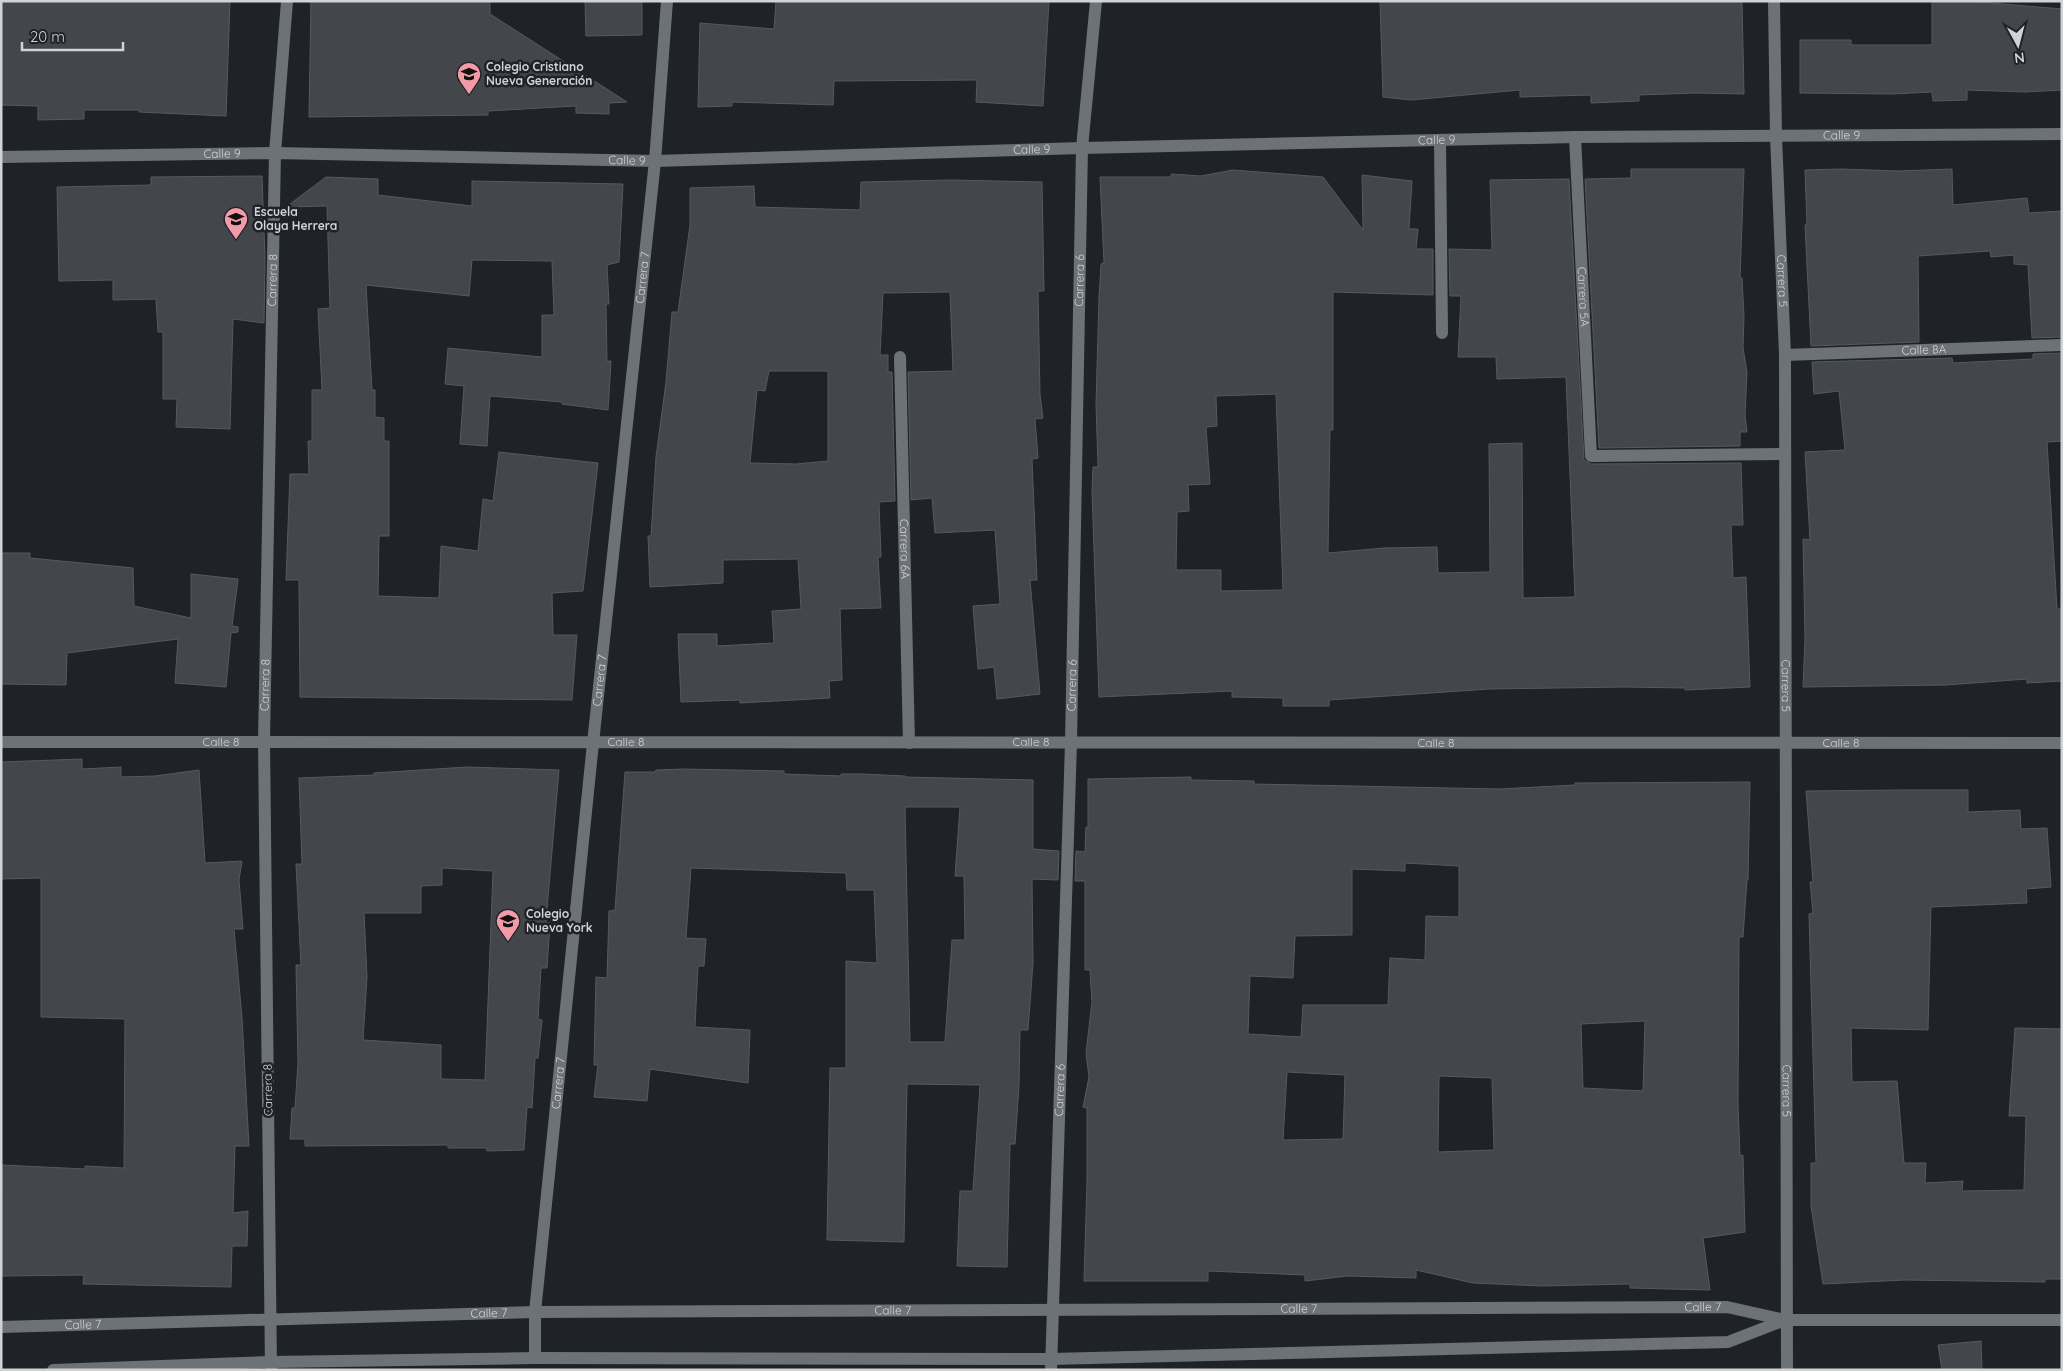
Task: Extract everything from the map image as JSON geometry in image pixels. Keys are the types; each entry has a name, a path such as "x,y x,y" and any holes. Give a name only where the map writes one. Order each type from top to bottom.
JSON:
{"street":[{"name":"Carrera 8","path":"271,1366 264,740 276,153 287,1"},
{"name":"Carrera 7","path":"535,1358 535,1312 655,161 666,1"},
{"name":"Carrera 6","path":"1051,1365 1051,1311 1071,743 1082,148 1096,1"},
{"name":"Carrera 5","path":"1774,1 1776,136 1785,355 1786,1370"},
{"name":"Calle 9","path":"1,157 276,153 655,161 1082,148 1575,137 2062,134"},
{"name":"Carrera 5A","path":"1575,137 1591,456 1785,454"},
{"path":"1440,140 1442,333"},
{"name":"Calle 8A","path":"1785,355 2062,345"},
{"name":"Carrera 6A","path":"900,357 909,743"},
{"name":"Calle 8","path":"1,742 264,740 593,744 2062,743"},
{"name":"Calle 7","path":"1,1327 535,1312 1728,1307 1785,1320 2062,1320"},
{"name":"Calle 7","path":"53,1370 535,1358 1051,1365 1728,1342 1785,1320"}],"building":[{"path":"1,1 230,1 226,116 139,112 139,110 84,110 84,119 38,120 38,106 1,105"},
{"path":"311,1 490,1 490,14 627,102 609,103 609,114 576,113 576,106 488,111 488,115 309,117"},
{"path":"585,1 642,1 642,35 586,36"},
{"path":"776,1 1049,1 1043,106 976,102 977,80 834,81 833,105 732,102 732,106 698,107 700,23 774,29"},
{"path":"1380,1 1742,1 1744,94 1639,95 1639,101 1591,103 1591,95 1520,97 1520,90 1411,100 1383,97"},
{"path":"1932,1 1967,1 2062,9 2062,90 2024,92 1967,90 1967,100 1933,101 1932,92 1892,94 1800,93 1800,40 1851,40 1851,45 1932,45"},
{"path":"1631,169 1744,169 1740,278 1742,278 1744,317 1743,348 1747,372 1745,415 1747,432 1740,432 1740,446 1599,448 1585,179 1631,178"},
{"path":"1952,169 1953,205 2027,198 2029,213 2062,211 2062,337 2032,338 2028,265 2014,264 2014,255 1991,257 1990,251 1918,256 1919,342 1811,346 1805,225 1807,225 1805,170 1899,171"},
{"path":"1233,170 1323,177 1363,230 1362,175 1412,181 1409,229 1418,229 1416,249 1433,249 1433,295 1333,292 1333,430 1330,430 1328,553 1384,548 1437,547 1438,573 1490,572 1489,444 1522,443 1523,598 1575,597 1566,377 1497,379 1496,357 1458,357 1461,296 1450,296 1449,249 1492,250 1490,180 1569,179 1584,460 1591,464 1741,463 1743,525 1731,525 1733,578 1746,577 1750,687 1685,690 1685,688 1625,687 1489,689 1329,700 1329,706 1283,706 1283,698 1232,697 1232,691 1099,697 1092,490 1093,467 1098,467 1096,404 1099,297 1101,264 1104,263 1100,177 1171,177 1171,174 1201,176","holes":["1276,394 1283,590 1221,591 1221,570 1176,570 1177,512 1189,511 1188,485 1210,484 1206,427 1217,426 1216,396"]},
{"path":"262,176 265,257 264,323 233,319 230,429 176,427 177,399 163,399 163,332 158,332 156,299 113,300 113,280 59,281 57,187 151,185 151,177"},
{"path":"326,177 378,179 378,195 472,206 472,181 623,184 619,262 607,265 609,304 606,304 607,361 611,361 608,410 562,404 562,402 490,396 487,446 460,444 464,386 445,384 448,348 542,357 542,315 554,315 552,261 472,260 469,296 366,285 372,390 375,390 375,417 384,418 384,441 389,441 389,536 379,536 378,596 439,598 441,546 478,551 483,499 493,501 499,452 598,463 583,591 552,593 553,635 577,635 572,700 300,697 299,580 286,580 290,474 309,474 308,441 312,441 312,390 322,390 318,309 330,308 327,206 286,207"},
{"path":"951,180 1042,182 1044,291 1038,291 1040,395 1043,418 1035,419 1038,458 1032,459 1037,580 1030,580 1040,694 997,699 994,667 978,669 973,606 1000,604 995,530 935,533 932,498 911,500 908,372 953,371 950,292 883,293 880,355 888,355 888,372 892,372 895,501 879,502 881,557 878,557 881,608 840,609 842,680 829,681 830,698 740,703 740,700 681,702 678,634 717,634 717,646 774,643 772,611 801,609 798,559 723,560 723,583 650,587 648,536 651,536 656,457 666,382 672,312 678,312 690,225 690,188 754,186 755,207 860,210 861,182","holes":["769,371 828,371 828,461 796,464 750,463 757,390 765,391"]},
{"path":"2062,353 2062,441 2047,442 2057,609 2062,609 2062,681 2027,683 2027,679 1946,685 1803,687 1805,638 1803,539 1810,540 1805,452 1845,450 1839,391 1814,394 1812,362 1952,358 1953,363 2033,359 2033,354"},
{"path":"1,553 30,553 30,558 133,568 134,606 191,618 191,574 238,579 232,626 238,627 238,632 231,633 226,687 175,683 178,639 67,653 66,685 1,684"},
{"path":"82,759 82,769 121,767 121,777 155,776 199,770 205,863 242,861 239,880 243,929 234,929 242,1018 249,1146 235,1146 233,1213 248,1211 247,1246 232,1246 231,1287 83,1284 84,1275 1,1276 2,1165 85,1169 85,1166 124,1168 125,1019 41,1017 41,878 1,879 1,762"},
{"path":"467,767 559,770 546,923 550,923 547,968 541,968 538,1019 542,1020 538,1058 535,1058 532,1108 527,1107 524,1150 487,1151 487,1148 448,1148 448,1145 305,1146 305,1139 290,1139 292,1108 295,1108 298,1063 296,965 301,965 296,864 302,864 299,778 374,775 374,773","holes":["442,868 493,871 485,1080 441,1079 441,1045 363,1040 367,977 364,913 421,913 421,886 442,885"]},
{"path":"656,770 784,771 784,774 841,776 841,774 862,774 1033,780 1033,849 1059,851 1058,880 1032,879 1033,963 1028,1030 1020,1030 1015,1144 1010,1144 1007,1267 957,1266 960,1191 973,1191 980,1085 907,1084 904,1242 827,1240 830,1068 846,1068 846,961 877,963 874,890 847,890 846,873 691,868 686,938 706,939 704,966 698,966 695,1027 750,1030 748,1083 650,1069 647,1101 594,1097 598,1065 594,1065 596,977 607,978 609,911 615,910 625,772 655,772","holes":["905,807 960,807 955,876 964,876 965,940 952,940 945,1042 910,1042"]},
{"path":"1191,777 1191,780 1254,781 1254,784 1500,789 1575,785 1575,783 1750,782 1748,880 1743,937 1739,937 1738,1103 1740,1156 1743,1155 1745,1232 1703,1238 1710,1290 1630,1288 1630,1284 1541,1286 1473,1283 1416,1270 1416,1278 1348,1276 1305,1281 1305,1275 1208,1271 1208,1281 1084,1281 1087,1108 1083,1107 1089,1077 1086,1053 1092,1002 1090,970 1085,970 1085,881 1075,881 1076,851 1085,852 1086,827 1088,827 1088,779","holes":["1405,863 1459,866 1459,917 1426,916 1425,960 1390,958 1388,1005 1303,1005 1301,1037 1248,1034 1250,976 1293,978 1295,936 1352,935 1352,869 1405,871","1645,1021 1643,1091 1583,1088 1581,1024","1287,1072 1345,1075 1343,1139 1283,1140","1439,1076 1492,1078 1494,1150 1438,1152"]},
{"path":"1968,790 1968,812 2020,810 2021,829 2047,828 2051,887 2026,889 2027,903 1931,907 1928,1030 1851,1028 1852,1082 1897,1081 1904,1163 1926,1163 1925,1183 1963,1181 1962,1191 2024,1190 2026,1116 2009,1116 2015,1028 2062,1029 2062,1279 2045,1279 2045,1282 1905,1280 1823,1284 1811,1206 1811,1163 1816,1163 1809,914 1813,913 1810,882 1813,882 1806,791"},
{"path":"1981,1341 1982,1370 1942,1370 1938,1345"}],"place":[{"name":"Colegio Cristiano Nueva Generación","path":"469,95"},
{"name":"Escuela Olaya Herrera","path":"236,240"},
{"name":"Colegio Nueva York","path":"508,942"}]}
